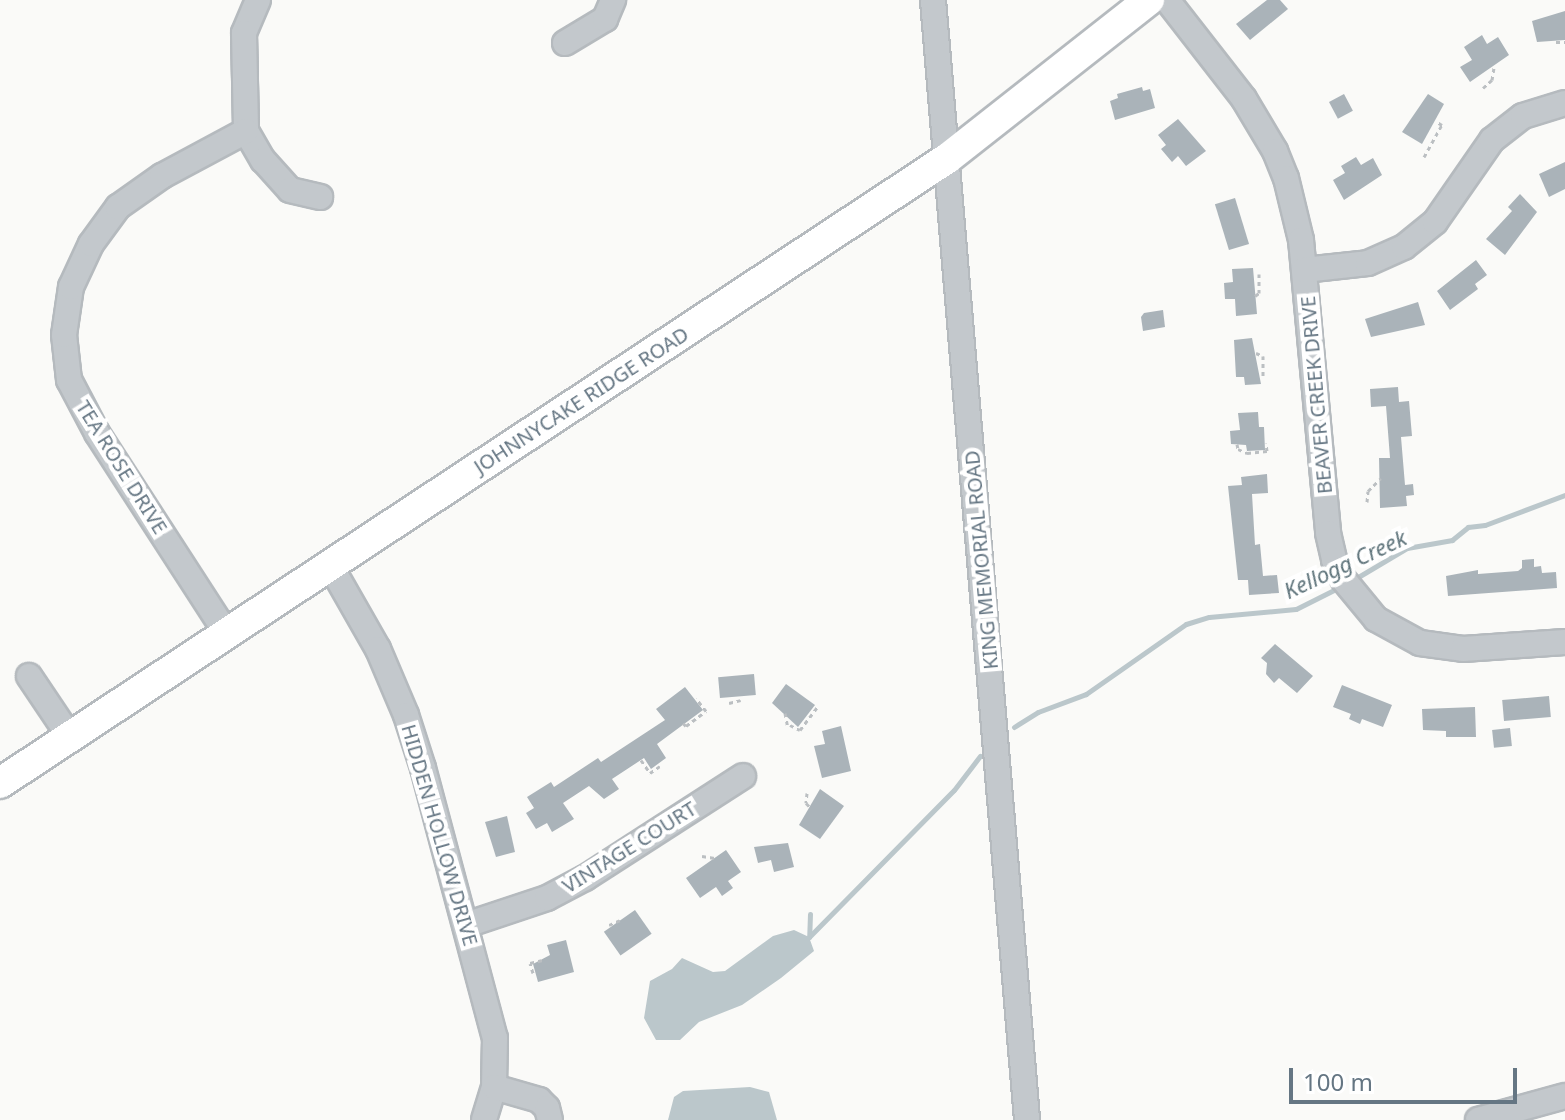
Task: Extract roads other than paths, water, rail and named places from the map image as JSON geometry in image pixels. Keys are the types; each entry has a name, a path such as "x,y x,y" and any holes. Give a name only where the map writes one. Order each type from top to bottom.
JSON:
{"main road":[{"name":"JOHNNYCAKE RIDGE ROAD","path":"0,783 948,158 1149,0"}],"street":[{"path":"258,0 244,33 246,131 263,160 290,190 320,197"},
{"path":"565,43 605,19 613,0"},
{"name":"KING MEMORIAL ROAD","path":"933,0 1027,1120"},
{"name":"BEAVER CREEK DRIVE","path":"1167,0 1244,99 1275,151 1297,215 1328,533 1344,580 1376,619 1420,643 1463,649 1565,642"},
{"path":"1304,270 1368,263 1404,247 1435,222 1492,140 1523,116 1565,103"},
{"name":"TEA ROSE DRIVE","path":"227,634 97,433 69,380 64,335 71,287 91,244 118,207 162,176 246,131"},
{"name":"HIDDEN HOLLOW DRIVE","path":"330,565 378,649 406,715 466,925 495,1038 494,1087 484,1120"},
{"path":"29,676 70,737"},
{"name":"VINTAGE COURT","path":"466,925 547,898 585,878 743,776"},
{"path":"494,1087 539,1100 547,1108 550,1120"},
{"path":"1478,1120 1565,1096"}],"waterway":[{"name":"Kellogg Creek","path":"1353,580 1407,548 1452,540 1468,527 1485,525 1565,495"},
{"name":"Kellogg Creek","path":"1014,727 1038,712 1086,694 1186,624 1209,617 1296,609 1340,587"},
{"name":"Kellogg Creek","path":"810,914 809,937 954,790 980,756"}]}
